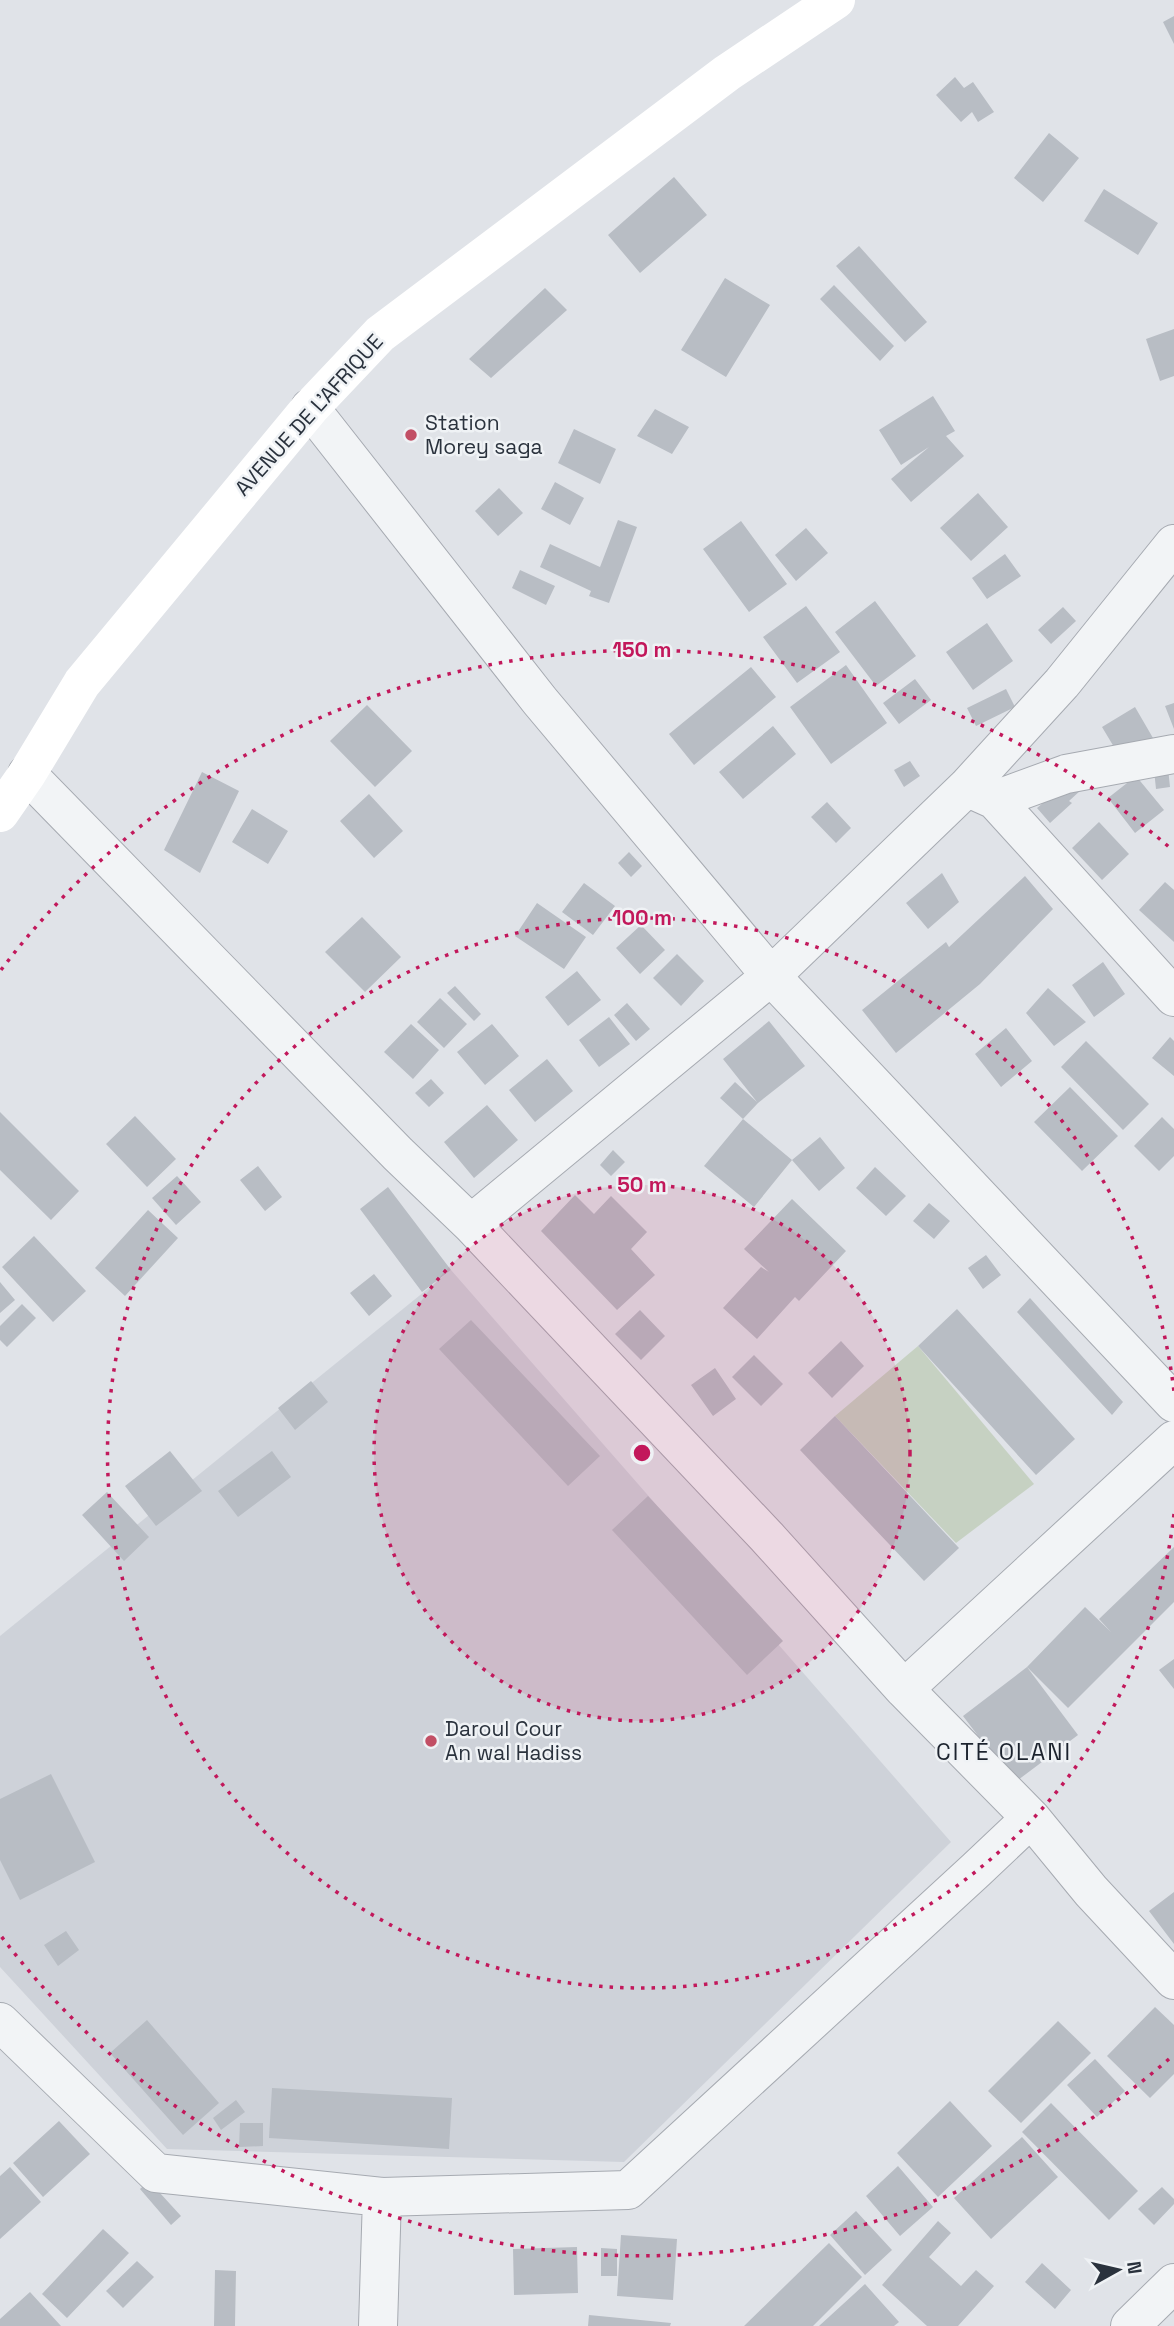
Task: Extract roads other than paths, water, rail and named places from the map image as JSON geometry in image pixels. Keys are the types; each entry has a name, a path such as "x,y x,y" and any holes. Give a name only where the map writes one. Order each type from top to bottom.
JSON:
{"main road":[{"name":"AVENUE DE L'AFRIQUE","path":"0,813 82,683 310,408 380,334 727,73 836,0"}],"street":[{"path":"310,408 540,701 771,976 1174,1404"},
{"path":"471,1224 771,976 981,793 1062,682 1174,544"},
{"path":"981,793 1174,754"},
{"path":"27,774 398,1154 471,1224 767,1537 904,1689 1031,1818 1091,1891 1174,1980"},
{"path":"981,793 1174,997"},
{"path":"904,1689 1174,1440"},
{"path":"0,2022 156,2173 382,2197 628,2190 1031,1818"},
{"path":"378,2326 382,2197"},
{"path":"1130,2326 1174,2283"}],"place":[{"name":"Station Morey saga","path":"411,435"},
{"name":"Daroul Cour An wal Hadiss","path":"431,1741"}],"district":[{"name":"CITÉ OLANI","path":"1004,1752"}]}
